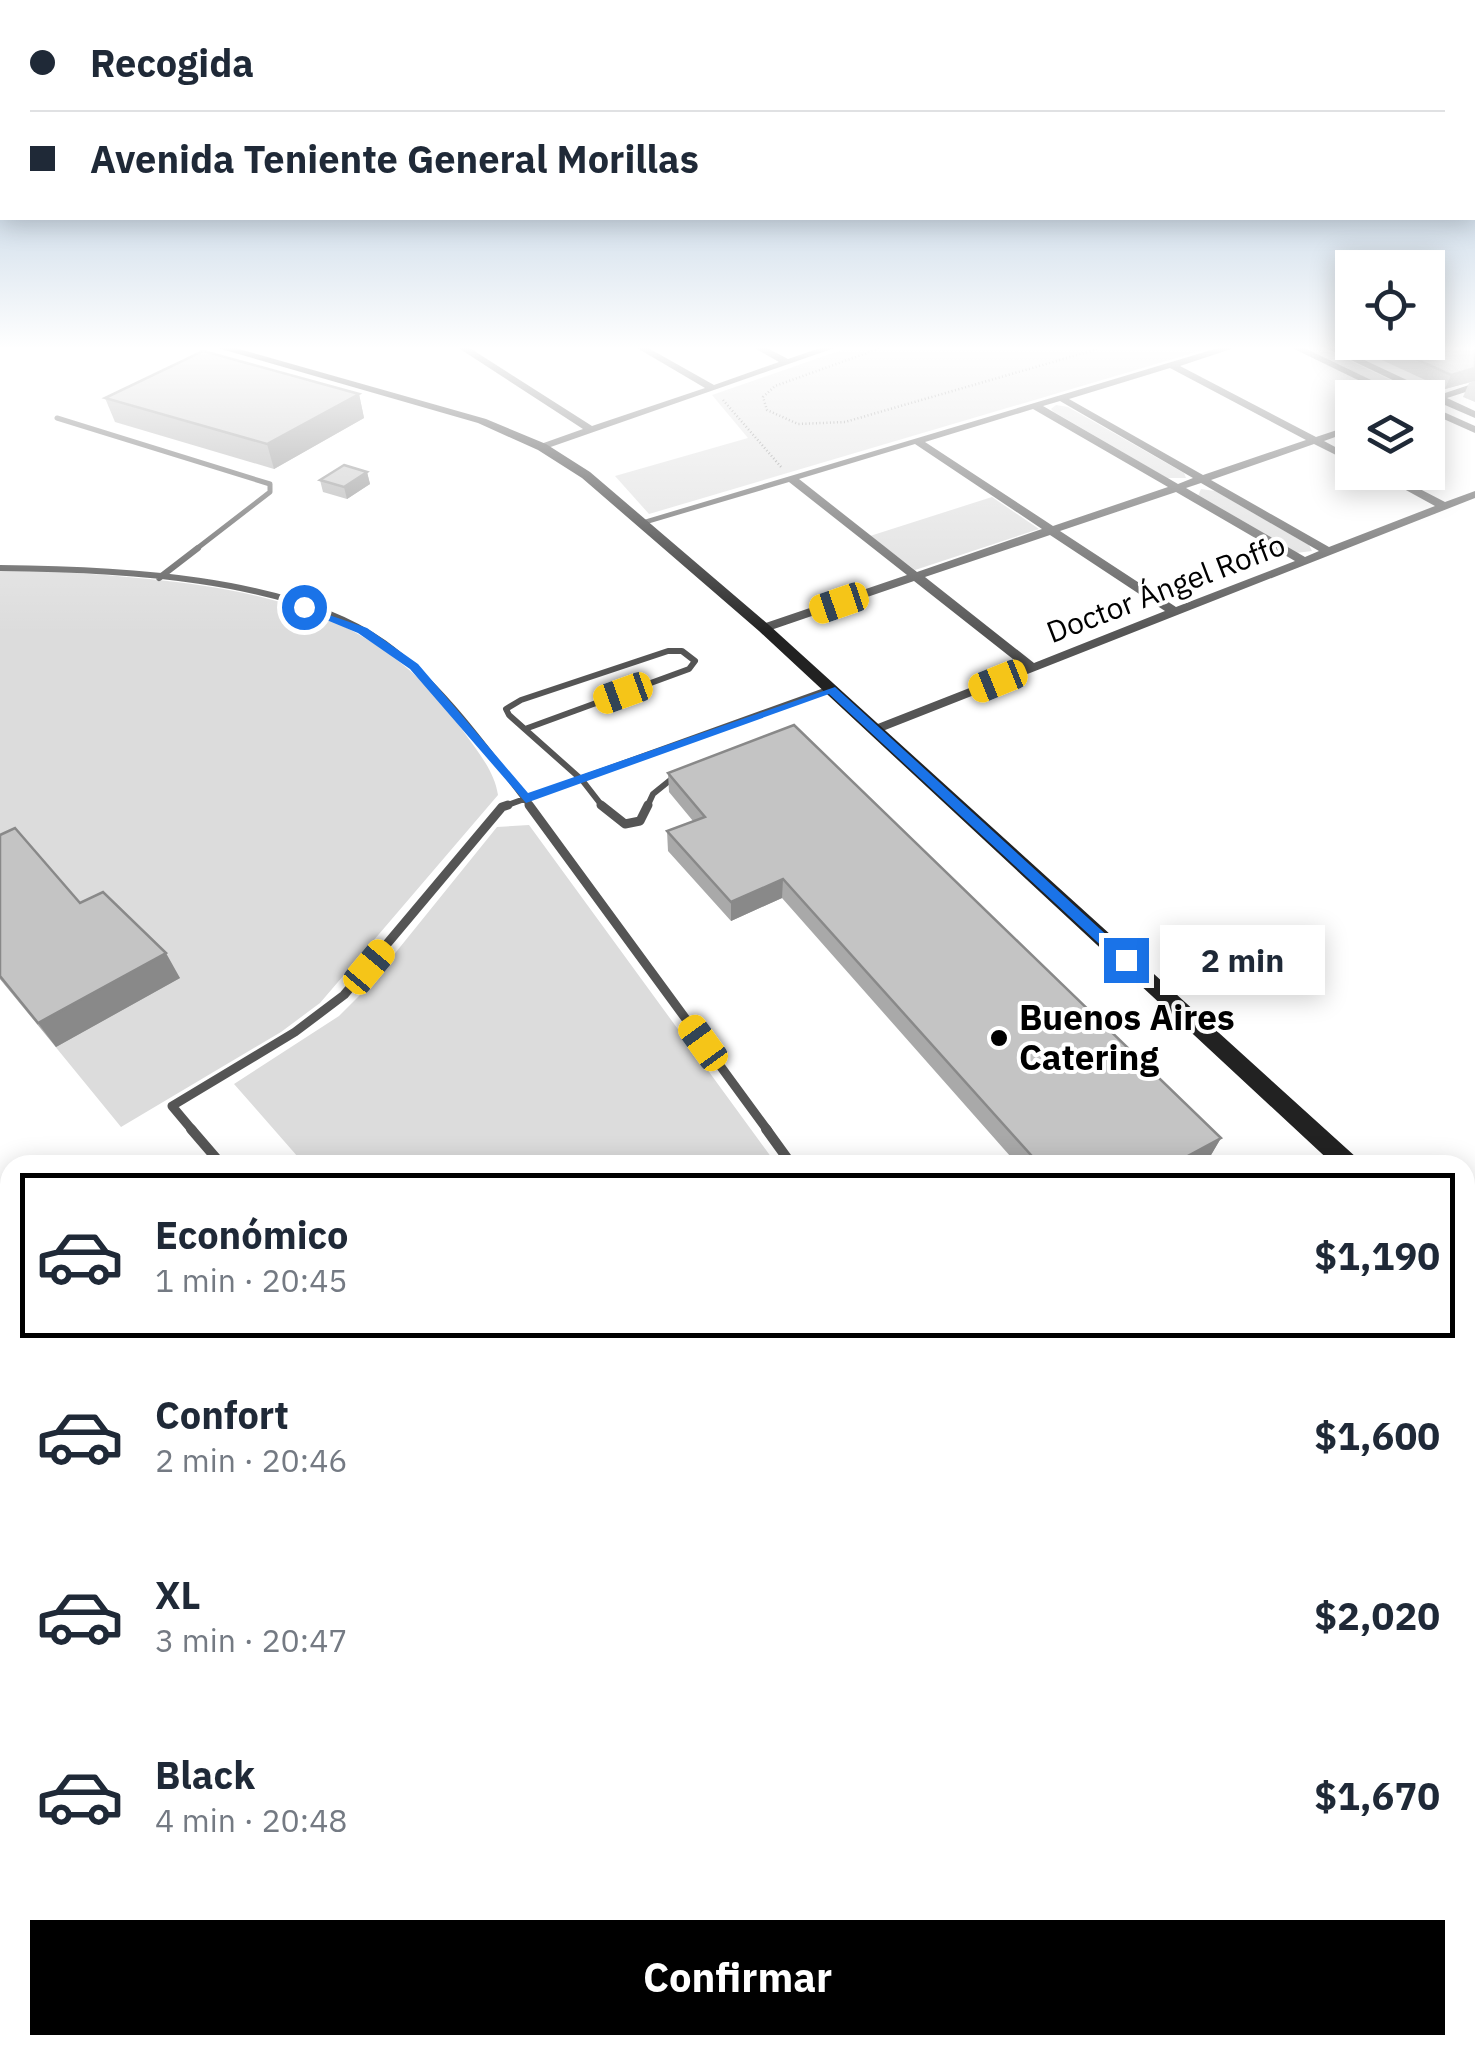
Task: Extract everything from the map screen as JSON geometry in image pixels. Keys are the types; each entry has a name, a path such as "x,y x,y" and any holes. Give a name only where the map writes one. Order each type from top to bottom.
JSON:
{"main road":[{"path":"527,441 586,475 764,628 1338,1155"}],"street":[{"path":"542,447 560,441"},
{"path":"643,522 917,441 1176,612"},
{"path":"1095,441 1306,562"},
{"path":"1138,441 1330,554"},
{"path":"764,628 1311,441"},
{"path":"791,478 1032,668"},
{"path":"1413,490 1444,506"},
{"name":"Doctor Ángel Roffo","path":"876,730 1475,494"}],"lane":[{"path":"131,441 270,484 270,492 159,578"},
{"path":"0,568 58,568 159,578 285,600 362,630 414,667 526,799 785,1155"},
{"path":"525,729 689,669 695,661 693,656 668,651 512,703 506,710 509,715 582,780 607,812 625,824 640,821 653,794 666,781 692,768"},
{"path":"214,1155 172,1106 295,1032 344,995 502,807 830,690"}],"path":[{"path":"759,441 791,478"}],"shaded area":[{"path":"738,441 896,441 649,514 615,476"},
{"path":"1103,441 1128,441 1184,473 1186,478 1167,478"},
{"path":"1201,489 1215,491 1309,545 1312,551 1296,553 1198,496"},
{"path":"992,497 1039,529 915,570 870,536"},
{"path":"39,570 216,588 272,600 325,618 375,644 421,680 478,752 493,777 498,795 320,1003 281,1032 121,1127 0,979 0,571"},
{"path":"529,825 770,1155 296,1155 234,1084 339,1016 367,988 497,827"}],"building":[{"path":"344,465 367,472 344,487 320,480"},
{"name":"Buenos Aires Catering","path":"794,725 1221,1138 1190,1155 1031,1155 783,879 731,902 667,831 705,817 668,773"},
{"path":"15,828 80,903 103,892 166,953 38,1023 0,976 0,835"}],"place":[{"name":"Buenos Aires Catering","path":"999,1038"}],"route":[{"path":"304,607 362,630 414,667 526,799 830,690 1126,960"}]}
